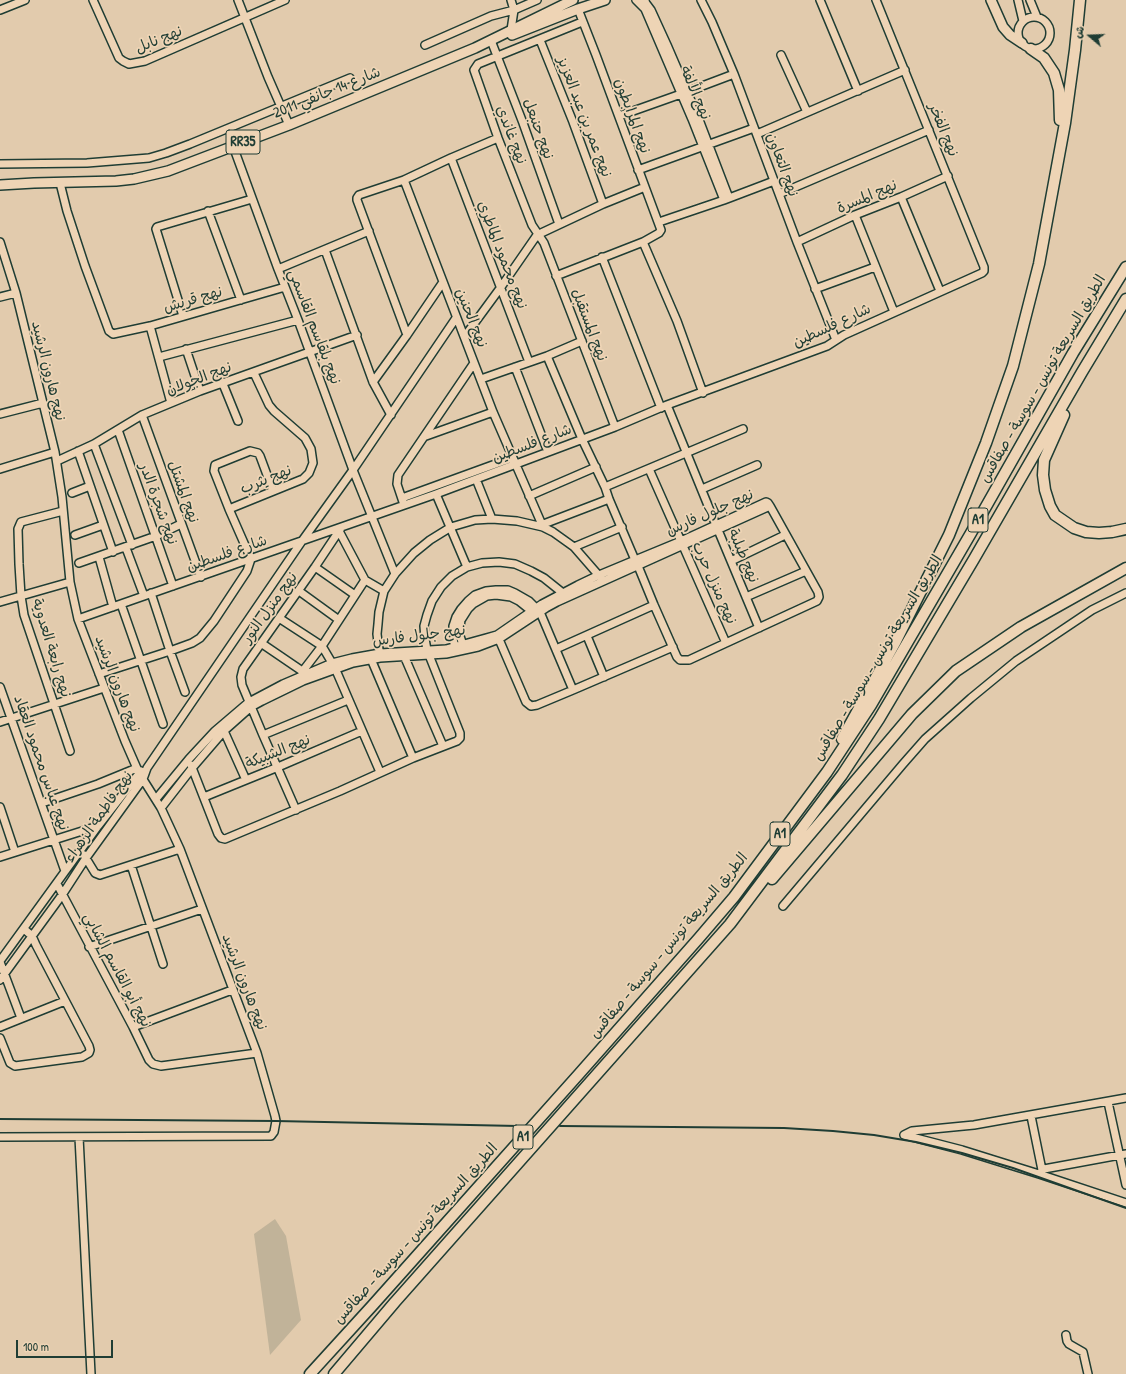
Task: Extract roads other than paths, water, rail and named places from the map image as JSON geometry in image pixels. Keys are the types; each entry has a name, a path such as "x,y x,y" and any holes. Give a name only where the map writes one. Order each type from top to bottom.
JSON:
{"highway":[{"path":"827,772 853,719 896,642 949,535 986,442 1013,366 1039,264 1060,148 1075,50 1080,0"},
{"path":"1031,49 1039,54 1050,65 1057,81 1060,102 1060,148"},
{"name":"الطريق السريعة تونس - سوسة - صفاقس","path":"310,1374 378,1300 700,938 734,897 827,772 855,730 890,672 1073,353 1126,267"},
{"name":"الطريق السريعة تونس - سوسة - صفاقس","path":"334,1374 730,924 842,775 879,719 1126,299"},
{"path":"1082,372 1076,389 1044,460 1043,475 1045,490 1050,506 1055,515 1074,528 1086,532 1099,533 1126,529"},
{"path":"494,1191 528,1156 741,917 893,736 930,695 956,671 994,644 1021,627 1126,568"}],"main road":[{"name":"شارع 14 جانفي 2011","path":"0,185 134,179 168,171 289,125 475,48 573,0"},
{"name":"شارع 14 جانفي 2011","path":"475,48 605,0"},
{"path":"991,0 1003,28 1022,43"}],"street":[{"path":"0,10 26,0"},
{"name":"نهج نابل","path":"93,0 119,58 123,62 129,64 145,61 285,0"},
{"path":"238,0 268,78 289,125"},
{"path":"511,0 514,10 511,30"},
{"path":"425,45 491,16 514,10 537,0"},
{"name":"نهج الألفة","path":"642,0 651,10 661,39 727,199"},
{"name":"نهج التعاون","path":"701,0 734,74 815,289 836,340"},
{"path":"820,0 858,91"},
{"name":"نهج الفخر","path":"876,0 948,176 984,270"},
{"path":"1018,0 1024,21"},
{"path":"1030,0 1037,17 1046,23 1050,33 1046,43 1042,47 1031,49 1022,43 1018,34 1020,24 1032,17 1037,17"},
{"name":"نهج المرابطون","path":"578,9 659,222 660,232 643,242"},
{"path":"497,58 582,22"},
{"name":"نهج عمر بن عبد العزيز","path":"540,40 573,122 603,204"},
{"name":"نهج حنبعل","path":"492,43 559,224"},
{"path":"781,55 807,112"},
{"name":"نهج غاندي","path":"497,58 478,64 474,70 498,138 532,225 539,234"},
{"path":"638,170 807,112 905,70"},
{"path":"619,116 734,74"},
{"path":"0,164 87,163 149,158 166,153 282,107 350,78"},
{"path":"779,194 929,130"},
{"path":"407,335 357,200 359,196 404,180 498,138"},
{"name":"نهج بلقاسم القاسمي","path":"232,146 353,470 395,574"},
{"name":"نهج محمود الماطري","path":"451,158 529,362"},
{"name":"نهج المسرة","path":"797,242 855,215 902,197 948,176"},
{"name":"نهج الحنين","path":"404,180 493,412 542,526"},
{"path":"659,222 727,199 774,180"},
{"name":"نهج قريش","path":"60,183 67,211 85,266 109,331 113,334 150,326 285,286"},
{"path":"465,336 539,234 603,204 645,187"},
{"path":"902,197 940,291"},
{"path":"183,316 156,228 208,211 252,199"},
{"path":"208,211 241,300"},
{"path":"855,215 894,312"},
{"path":"278,269 369,231"},
{"name":"نهج المستقبل","path":"539,234 544,243 615,427"},
{"name":"نهج هارون الرشيد","path":"0,242 16,294 57,461 70,582 78,619 125,741 143,780 161,808 180,849 257,1053 275,1116 275,1128 271,1136 79,1137"},
{"path":"556,276 643,242 677,321 704,393"},
{"path":"325,250 373,382 391,415"},
{"name":"نهج طبلبة","path":"602,257 664,407 688,453 759,628"},
{"path":"815,289 876,267"},
{"name":"شارع فلسطين","path":"78,619 302,541 340,530 403,502 436,494 476,479 514,461 548,452 827,346 844,335 982,273 984,270"},
{"path":"373,382 443,282"},
{"path":"0,297 16,294"},
{"path":"147,768 302,541 391,415 456,318"},
{"path":"159,357 298,320"},
{"path":"150,326 171,403"},
{"name":"نهج الجولان","path":"57,461 94,444 142,415 200,391 357,335"},
{"path":"481,379 547,356 582,341"},
{"path":"186,349 200,391"},
{"path":"547,356 582,439 622,527 654,605 677,657 680,660 689,660 817,601 819,597 818,592 786,535 731,560"},
{"path":"474,363 398,476 397,484 403,502 514,461"},
{"path":"515,367 548,452"},
{"name":"نهج يثرب","path":"229,509 303,479 309,474 313,463 311,449 305,438 269,405 254,372"},
{"path":"223,384 238,421"},
{"path":"0,414 43,403"},
{"path":"426,436 493,412"},
{"name":"نهج المشتل","path":"142,415 181,524 202,576"},
{"path":"605,488 743,428"},
{"name":"نهج شجرة الدر","path":"118,430 173,586"},
{"path":"94,444 129,546 185,692"},
{"path":"78,451 112,552"},
{"path":"99,674 170,651 192,643 200,638 207,632 247,571 251,559 214,471 214,465 250,451 258,453 273,491"},
{"path":"0,469 55,452"},
{"path":"702,489 757,465"},
{"path":"529,496 596,467"},
{"name":"نهج منزل حرب","path":"649,468 726,643"},
{"path":"476,479 492,518"},
{"path":"72,493 90,486"},
{"path":"436,494 467,567"},
{"path":"542,526 609,499"},
{"name":"نهج جلول فارس","path":"161,808 193,767 250,704 352,658 460,652 498,637 565,595 601,578 717,527 770,506 786,535"},
{"name":"نهج رابعة العدوية","path":"63,511 24,520 19,526 19,564 24,615 70,751"},
{"path":"380,656 377,634 384,591 395,574 419,549 451,527 475,520 492,518 517,520 542,526 574,546 601,578"},
{"path":"79,563 156,536 181,524"},
{"path":"75,535 104,525"},
{"path":"574,546 622,527"},
{"path":"340,530 365,580 384,591"},
{"name":"نهج منزل النور","path":"296,810 242,685 241,677 243,669 299,591 340,530"},
{"path":"99,557 113,607"},
{"path":"189,759 218,834 221,838 225,839 296,810 413,758 457,741 460,738 460,733 428,653 424,626 426,615 432,601 441,587 452,576 467,567 482,563 499,562 515,564 531,571 544,578 565,595"},
{"path":"315,567 355,595"},
{"path":"746,597 806,571"},
{"path":"261,643 303,672 322,646 365,580"},
{"path":"0,602 70,582"},
{"path":"455,647 452,634 456,617 461,609 475,595 486,591 508,590 522,596 537,613 556,649 572,690"},
{"path":"299,591 339,620"},
{"path":"783,906 903,764 931,734 971,698 1016,661 1092,610 1126,593"},
{"path":"463,645 459,633 461,620 468,609 479,600 487,596 505,596 519,601 537,613"},
{"path":"121,604 164,724"},
{"path":"556,649 654,605"},
{"path":"280,618 322,646 334,666 380,772"},
{"path":"587,636 604,677"},
{"path":"498,637 526,702 531,706 537,705 673,648"},
{"name":"نهج جلول فارس","path":"156,800 189,759 215,731 250,704 303,672 371,660 380,656 405,658 498,637"},
{"path":"405,658 443,746"},
{"path":"371,660 413,758"},
{"name":"نهج عباس محمود العقاد","path":"0,687 65,871"},
{"path":"0,722 104,688"},
{"path":"263,735 348,700"},
{"path":"224,731 246,780"},
{"name":"نهج الشبيكة","path":"204,796 278,767 362,731"},
{"name":"نهج فاطمة الزهراء","path":"0,961 138,770 147,768"},
{"name":"نهج فاطمة الزهراء","path":"2,978 143,780 147,768"},
{"path":"42,803 138,770"},
{"path":"0,807 15,852"},
{"path":"0,856 98,826"},
{"path":"81,850 95,873 100,875 180,849"},
{"path":"131,866 150,927 164,964"},
{"name":"نهج أبو القاسم الشابي","path":"57,884 149,1060 157,1066 257,1053"},
{"path":"89,947 202,909"},
{"path":"0,1038 10,1063 13,1066 82,1057 89,1053 90,1050 32,936 24,929"},
{"path":"18,937 27,944 36,945"},
{"path":"0,961 2,978 21,1018"},
{"path":"133,1027 232,990"},
{"path":"0,1027 65,1001"},
{"path":"1126,1098 974,1125 912,1131 904,1135 1040,1172 1126,1202"},
{"path":"1108,1102 1122,1155 1126,1185"},
{"path":"1031,1116 1040,1172"},
{"path":"0,1137 79,1137 91,1374"},
{"path":"1040,1172 1122,1155"},
{"path":"1066,1335 1069,1344 1082,1352 1088,1374"}],"railway":[{"path":"0,1119 276,1121 518,1126"},
{"path":"560,1126 784,1128 874,1135 916,1142 962,1153 1013,1168 1126,1208"}]}
